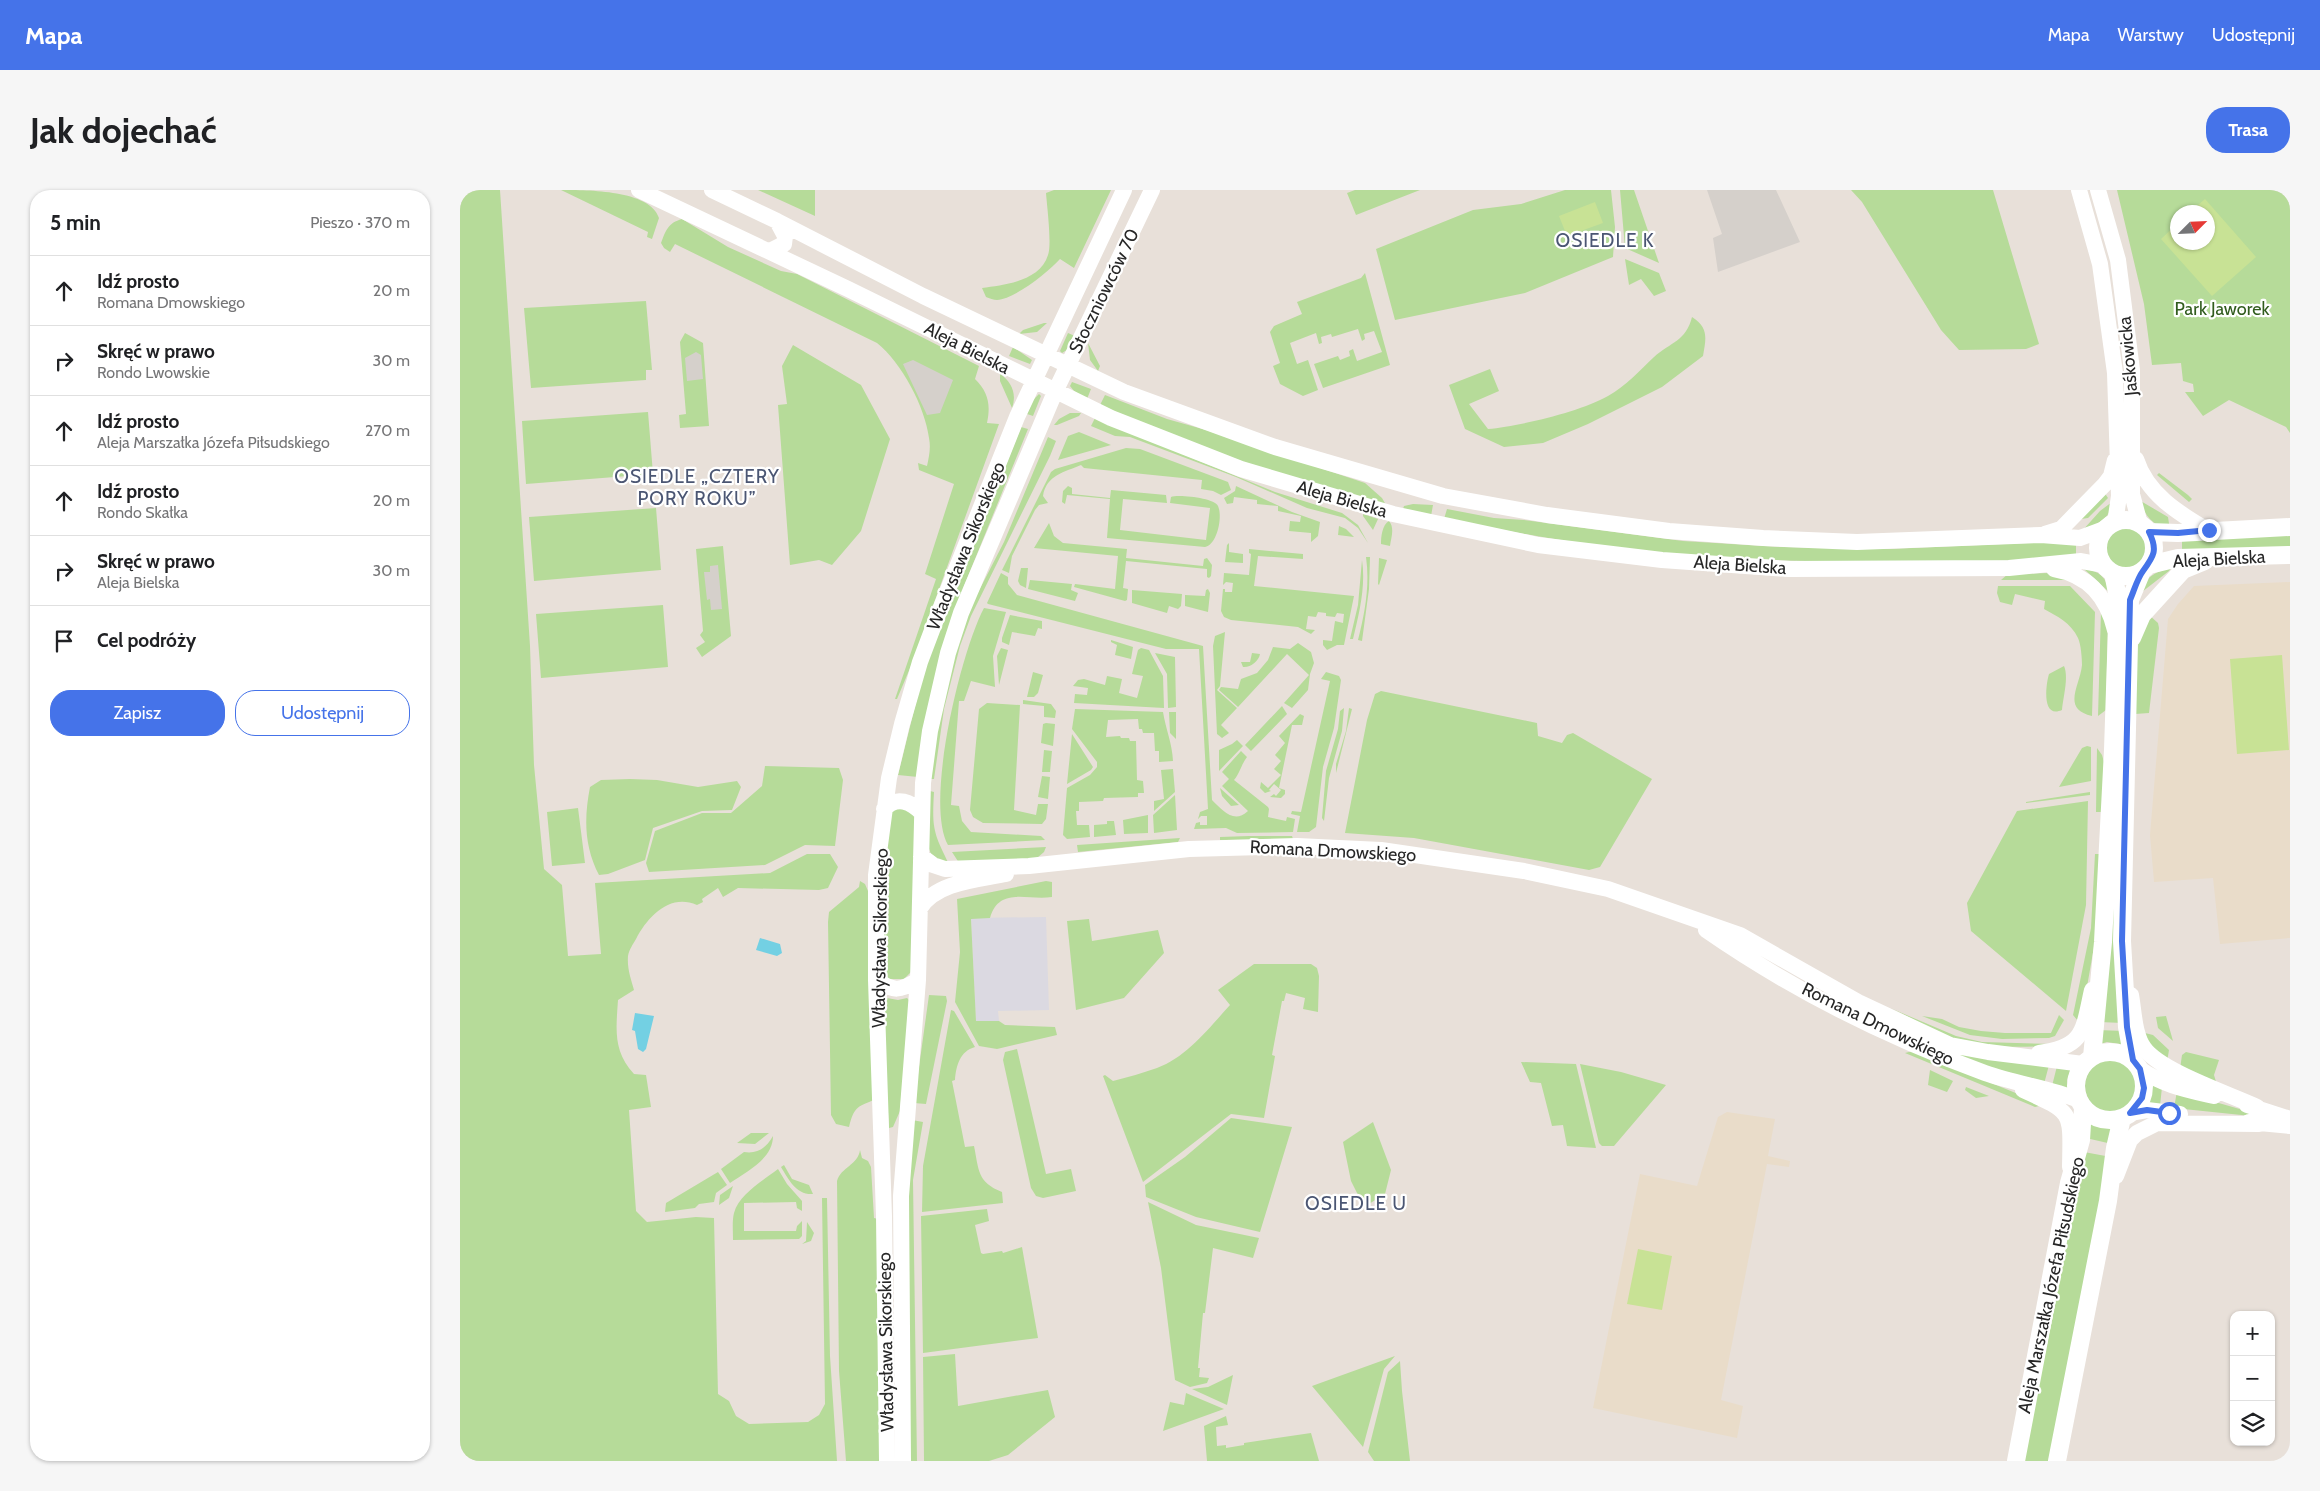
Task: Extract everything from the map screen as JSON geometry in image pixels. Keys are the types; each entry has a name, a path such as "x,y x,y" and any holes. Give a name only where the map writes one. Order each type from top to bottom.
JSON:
{"main road":[{"path":"2145,528 2123,521 2111,525 2102,534 2098,550 2108,569 2118,598 2123,643 2122,941 2127,1027 2144,1088 2142,1098 2126,1116 2111,1120 2099,1119 2081,1104 2076,1082 2088,1060 2103,942 2123,643 2130,600 2154,548 2145,528"},
{"name":"Aleja Bielska","path":"2145,528 2178,533 2290,527"},
{"name":"Aleja Bielska","path":"2145,568 2178,558 2210,559 2290,555"},
{"path":"2123,643 2142,615 2183,570 2210,559"},
{"path":"2108,569 2128,576 2145,568"},
{"path":"2088,1060 2102,1052 2113,1052 2124,1054 2137,1065"},
{"name":"Aleja Marszałka Józefa Piłsudskiego","path":"2016,1461 2069,1183 2081,1140 2081,1104"},
{"name":"Aleja Marszałka Józefa Piłsudskiego","path":"2057,1461 2108,1201 2114,1148 2126,1116"}],"street":[{"name":"Aleja Bielska","path":"639,190 770,251 1111,418 1249,471 1393,514 1538,545 1662,560 1788,569 1922,570 2042,566 2081,562 2108,569"},
{"name":"Aleja Bielska","path":"712,190 923,296 1068,367 1124,392 1276,447 1443,496 1524,511 1669,532 1763,538 1857,542 2041,535 2080,538 2111,525"},
{"name":"Stoczniowców 70","path":"1033,381 1124,190"},
{"name":"Stoczniowców 70","path":"1056,392 1152,190"},
{"name":"Jaśkowicka","path":"2079,190 2100,264 2132,494 2145,528"},
{"name":"Jaśkowicka","path":"2098,190 2118,260 2132,370 2119,496 2111,525"},
{"path":"770,251 784,244 785,236 777,221"},
{"path":"803,267 796,259 801,246 822,244"},
{"name":"Władysława Sikorskiego","path":"887,1461 884,1188 876,980 876,875 884,808 902,724 920,662 1033,381"},
{"name":"Władysława Sikorskiego","path":"903,1461 901,1196 918,980 923,783 930,731 948,653 961,613 1056,392"},
{"path":"2125,449 2147,485 2182,516 2209,530"},
{"path":"2041,535 2060,529 2105,484 2125,449"},
{"path":"2042,566 2072,572 2089,584 2105,602 2123,643"},
{"path":"884,808 890,803 902,801 913,805 922,813"},
{"name":"Romana Dmowskiego","path":"921,856 933,865 945,869 1029,866 1214,847 1297,846 1381,850 1436,857 1572,880 1617,892 1690,918 1858,1002 1950,1045 1988,1052 2088,1060"},
{"name":"Romana Dmowskiego","path":"920,908 932,894 947,887 1006,874 1029,866"},
{"path":"2122,941 2137,1028 2144,1048 2164,1065 2257,1107 2290,1119"},
{"path":"2019,1055 2060,1050 2070,1045 2080,1034 2085,1023 2103,942"},
{"name":"Romana Dmowskiego","path":"1738,943 1854,1017 1987,1074 2048,1089 2081,1104"},
{"path":"876,980 889,988 904,988 918,980"},
{"path":"2137,1065 2151,1077 2173,1086 2257,1107"},
{"path":"1987,1074 2055,1105 2065,1114 2071,1130 2069,1183"},
{"path":"2126,1116 2147,1110 2259,1124"},
{"path":"2108,1201 2130,1140 2149,1126 2168,1122 2290,1126"}],"shaded area":[{"path":"1707,190 1776,190 1800,242 1718,272 1713,238 1722,234"},
{"path":"696,352 701,355 703,379 687,381 685,358"},
{"path":"913,360 953,380 940,413 927,415 903,364"},
{"path":"718,565 722,609 711,610 710,599 707,600 704,572 710,572 710,566"},
{"path":"2290,582 2290,938 2220,944 2213,878 2154,882 2150,835 2168,619 2194,586"},
{"path":"1046,917 1049,1010 998,1011 999,1021 976,1022 971,918"},
{"path":"1727,1112 1775,1119 1768,1156 1790,1161 1789,1167 1767,1164 1721,1400 1743,1406 1737,1438 1593,1408 1640,1174 1697,1186 1718,1117"}],"green space":[{"path":"460,190 500,190 530,646 534,765 544,869 562,885 568,956 601,954 595,883 770,873 807,854 830,854 838,867 828,888 819,890 738,888 723,897 718,888 702,899 703,902 697,905 678,902 669,904 661,909 653,915 641,930 629,952 628,965 634,990 618,1000 617,1031 619,1048 627,1065 634,1074 646,1075 651,1107 629,1110 636,1211 647,1222 696,1217 714,1218 718,1394 729,1401 736,1416 749,1424 808,1422 819,1415 825,1404 822,1198 827,1198 830,1356 837,1461 460,1461"},
{"path":"561,190 602,191 631,197 644,202 653,209 659,218 652,239 647,237 648,232"},
{"path":"758,190 815,190 815,216"},
{"path":"1054,190 1111,190 1074,268 1060,259 1048,271 1013,295 997,300 986,297 982,288 1021,280 1038,271 1044,264 1050,243 1046,193"},
{"path":"1355,190 1420,190 1356,215 1347,193"},
{"path":"1565,190 1611,190 1615,227 1613,257 1525,293 1395,320 1376,249 1473,210 1521,204"},
{"path":"1620,190 1634,190 1659,263 1625,248"},
{"path":"1851,190 1993,190 2039,344 2026,349 1959,350 1941,330 1862,202"},
{"name":"Park Jaworek","path":"2117,190 2290,190 2290,433 2286,427 2229,400 2203,416 2185,392 2194,392 2193,384 2183,381 2181,363 2152,365 2144,304"},
{"path":"2205,199 2210,205 2198,205"},
{"path":"1595,202 1603,223 1567,236 1559,216"},
{"path":"2215,210 2256,257 2212,296 2171,250 2215,250"},
{"path":"682,219 728,247 781,271 797,274 979,366 975,379 986,394 989,410 987,423 999,424 913,661 897,699 895,699 936,579 925,574 954,484 919,470 918,463 927,466 930,445 923,413 911,386 895,362 877,343 675,244 670,252 664,248 661,243 666,231 671,225"},
{"path":"2170,231 2170,249 2161,239"},
{"path":"1625,259 1659,273 1666,291 1654,296 1641,279 1629,285"},
{"path":"1365,273 1390,365 1323,388 1314,364 1338,356 1340,360 1350,356 1349,351 1353,349 1357,361 1382,352 1374,331 1364,334 1365,339 1362,341 1358,329 1332,337 1331,334 1321,337 1322,343 1319,344 1316,333 1290,343 1297,364 1308,360 1318,390 1303,396 1280,384 1273,366 1280,363 1270,332 1274,326 1302,314 1297,302 1361,278"},
{"path":"646,301 652,370 646,370 646,380 531,388 524,308"},
{"path":"1692,317 1704,329 1705,344 1703,356 1662,387 1588,424 1543,443 1504,447 1465,429 1449,385 1490,369 1499,391 1469,404 1488,429 1550,417 1596,402 1621,388 1654,357 1682,336"},
{"path":"1047,323 1037,332 1019,334 1023,330"},
{"path":"685,333 703,343 709,426 680,428 679,415 686,414 680,342"},
{"path":"1068,333 1075,336 1070,348 1062,353 1060,351"},
{"path":"1088,343 1100,366 1098,371 1090,360"},
{"path":"793,345 861,385 890,439 861,531 832,565 819,560 790,565 778,405 787,404 782,366"},
{"path":"1013,347 1032,360 1030,364 1009,356"},
{"path":"1000,374 1008,381 1014,393 1012,408 1000,381"},
{"path":"1072,382 1091,389 1087,399 1074,391 1070,386"},
{"path":"1039,394 1041,396 1033,416 1027,414 1033,400"},
{"path":"1105,395 1167,419 1206,430 1365,483 1382,498 1386,505 1260,468 1145,425 1100,405"},
{"path":"648,412 653,474 526,484 522,421"},
{"path":"1070,413 1081,413 1079,416 1054,425 1059,419"},
{"path":"1095,418 1275,492 1342,513 1358,525 1368,543 1358,528 1345,518 1307,508 1236,477 1130,437 1115,436 1091,426"},
{"path":"1021,427 1028,429 964,586 918,777 898,775 924,670"},
{"path":"1079,432 1111,445 1058,460 1068,436"},
{"path":"1048,437 1056,441 1050,456 971,616 960,646 944,709 934,779 931,779 936,738 952,664 969,610 1004,542"},
{"path":"1126,448 1140,449 1228,482 1231,490 1221,495 1213,491 1201,489 1202,480 1084,468 1081,465 1057,475 1048,483 1043,496 1048,503 1039,505 1035,510 1012,556 1009,573 1002,570 1051,472 1055,469"},
{"path":"2159,473 2192,499 2189,502 2157,475"},
{"path":"1068,486 1072,488 1072,494 1110,498 1111,490 1166,495 1167,503 1123,499 1120,530 1206,540 1210,508 1170,503 1171,497 1181,496 1196,497 1215,503 1218,506 1220,517 1218,530 1213,541 1205,547 1107,538 1110,499 1067,495 1065,504 1062,502 1063,491"},
{"path":"1236,486 1292,512 1320,522 1318,536 1311,542 1311,533 1289,531 1290,521 1300,522 1301,516 1278,511 1278,506 1257,504 1257,500 1234,497 1233,503 1227,504 1224,498 1235,491"},
{"path":"2104,492 2108,498 2088,518 2081,519"},
{"path":"2139,500 2168,517 2170,530 2150,520"},
{"path":"2112,502 2106,517 2082,531 2100,511"},
{"path":"1413,504 1433,505 1431,516 1403,509 1404,506"},
{"path":"656,508 661,570 534,581 529,517"},
{"path":"1447,509 1494,518 1524,520 1683,541 1782,547 1889,549 2076,541 2076,559 1929,562 1830,561 1683,555 1593,545 1444,519"},
{"path":"1363,514 1378,519 1373,530 1363,516"},
{"path":"1389,521 1392,530 1390,546 1381,544 1383,528"},
{"path":"1049,523 1054,536 1063,543 1127,549 1126,558 1203,566 1204,559 1207,558 1212,565 1211,576 1207,577 1207,569 1126,561 1123,588 1128,589 1127,600 1125,601 1074,587 1075,584 1115,589 1118,556 1034,548"},
{"path":"1339,526 1346,529 1354,537 1338,535"},
{"path":"2127,526 2139,530 2145,536 2149,548 2145,560 2139,566 2127,570 2115,566 2109,560 2105,548 2109,536 2115,530"},
{"path":"2290,532 2290,548 2182,553 2182,537"},
{"path":"1229,543 1229,552 1243,554 1243,563 1225,562 1227,545"},
{"path":"723,546 731,636 702,657 696,648 705,642 700,635 703,631 696,549"},
{"path":"1249,549 1303,554 1303,559 1258,556 1254,586 1354,596 1344,645 1337,645 1327,650 1323,645 1323,640 1332,641 1335,621 1343,623 1344,614 1337,613 1335,617 1326,616 1326,613 1318,612 1316,617 1308,616 1306,629 1315,630 1311,634 1298,627 1231,620 1224,617 1221,611 1223,589 1225,589 1225,592 1232,592 1233,583 1226,582 1223,585 1224,573 1249,575 1251,554"},
{"path":"1366,557 1370,557 1369,589 1362,641 1358,640 1366,599"},
{"path":"1379,558 1387,560 1379,585 1378,584"},
{"path":"1362,560 1363,580 1358,620 1353,639 1350,639 1358,605"},
{"path":"1021,568 1028,568 1026,588 1020,585 1018,581"},
{"path":"2171,568 2138,595 2143,584 2150,577"},
{"path":"2084,569 2095,571 2102,576 2107,583 2110,593"},
{"path":"1001,573 1008,577 1008,584 1017,595 1203,646 1212,800 1225,812 1233,816 1243,815 1248,811 1222,786 1229,779 1222,772 1241,751 1247,757 1234,780 1268,807 1268,817 1286,821 1287,817 1295,819 1293,832 1237,833 1226,828 1194,829 1196,823 1200,822 1200,825 1207,825 1207,816 1201,816 1198,819 1200,812 1208,809 1199,649 1166,649 988,604"},
{"path":"2049,573 2068,580 2001,580 2008,574"},
{"path":"1030,580 1072,584 1071,590 1078,593 1075,601 1028,589"},
{"path":"1998,586 2070,586 2095,612 2092,716 2083,713 2077,708 2075,702 2076,689 2081,673 2082,655 2078,638 2072,628 2063,620 2044,609 2045,601 2015,594 2012,605 2000,602 1997,593"},
{"path":"1208,589 1210,593 1208,612 1185,606 1185,595 1205,596"},
{"path":"1132,590 1182,594 1181,606 1178,609 1169,606 1167,613 1132,603"},
{"path":"2122,603 2123,1023 2099,1022"},
{"path":"663,605 668,667 541,678 536,614"},
{"path":"984,608 1006,612 993,656 995,687 971,681 964,701 959,701 951,805 959,806 962,821 971,832 1041,836 1045,840 948,845 942,825 940,796 948,727 965,657"},
{"path":"2101,611 2108,619 2106,710 2098,716"},
{"path":"1010,615 1042,621 1042,629 1038,628 1035,636 1012,632 1009,645 1002,642"},
{"path":"2149,615 2158,623 2159,628 2149,713 2135,714 2137,638"},
{"path":"1225,632 1220,686 1217,690 1237,708 1221,725 1229,733 1222,738 1217,734 1213,646 1215,636"},
{"path":"1111,640 1133,647 1131,659 1115,655 1117,645 1111,642"},
{"path":"1298,643 1311,652 1314,663 1310,674 1308,690 1292,708 1284,703 1309,675 1287,654 1238,707 1219,690 1221,687 1238,689 1241,679 1257,673 1268,660 1273,647 1290,649"},
{"path":"1001,648 1008,650 999,685 997,656"},
{"path":"1141,648 1149,650 1163,676 1164,708 1074,703 1075,694 1087,695 1088,688 1073,686 1078,680 1084,679 1105,685 1107,676 1122,679 1119,693 1137,698 1143,676 1132,674 1138,650"},
{"path":"1155,653 1175,657 1176,707 1168,708 1167,674"},
{"path":"1252,653 1260,654 1258,659 1251,665 1243,667 1241,662 1250,662"},
{"path":"2282,655 2289,750 2237,754 2230,659"},
{"path":"2064,666 2066,682 2062,710 2055,711 2051,710 2046,699 2049,674"},
{"path":"1033,672 1043,675 1038,693 1034,697 1027,697"},
{"path":"1326,672 1339,676 1341,680 1334,728 1323,767 1316,827 1309,832 1297,832 1300,816 1291,814 1292,811 1301,812 1330,681 1321,679"},
{"path":"1381,691 1537,723 1538,736 1562,743 1567,735 1573,733 1652,779 1600,867 1589,870 1414,838 1345,833 1367,720 1375,694"},
{"path":"1023,700 1051,704 1056,711 1055,718 1044,717 1044,706 1023,704"},
{"path":"987,703 1020,705 1014,810 1036,815 1038,804 1048,804 1046,819 1042,824 983,823 973,817 970,810 979,709"},
{"path":"1282,706 1287,714 1251,751 1245,745"},
{"path":"1344,708 1342,731 1329,778 1324,821 1322,818 1326,771 1338,729 1340,711"},
{"path":"1349,708 1352,709 1336,773 1336,764 1346,731"},
{"path":"1075,709 1163,712 1173,761 1159,762 1159,751 1155,751 1154,733 1143,733 1142,729 1139,729 1138,719 1108,720 1106,737 1120,736 1121,738 1129,738 1130,741 1136,741 1137,780 1143,781 1144,793 1138,793 1138,797 1104,798 1103,801 1079,802 1079,811 1076,811 1077,825 1089,825 1090,837 1067,839 1063,835 1067,788 1090,775 1097,767 1097,762 1072,729"},
{"path":"1169,712 1176,712 1176,739 1170,733"},
{"path":"1300,714 1304,716 1302,725 1292,725 1279,788 1285,790 1285,794 1281,798 1270,797 1274,794 1276,796 1281,790 1274,784 1269,790 1271,791 1265,793 1260,788 1261,782 1268,788 1281,775 1274,769 1281,761 1275,755 1285,743 1279,736"},
{"path":"1043,724 1055,724 1053,746 1041,743"},
{"path":"1072,734 1093,767 1067,784"},
{"path":"1237,740 1243,746 1219,771 1219,750"},
{"path":"2091,747 2091,781 2059,787 2082,748"},
{"path":"2097,748 2104,762 2102,812 2096,812"},
{"path":"1044,750 1052,751 1050,772 1042,772"},
{"path":"765,766 839,768 843,780 835,846 805,845 765,865 649,872 646,863 655,831 702,813 731,813 762,786"},
{"path":"1173,769 1175,792 1154,811 1154,801 1164,799 1161,770"},
{"path":"1042,776 1050,777 1048,799 1038,797"},
{"path":"601,780 657,780 698,787 737,781 741,787 732,810 702,811 653,828 645,860 608,874 599,875 588,843 586,821 590,787"},
{"path":"1220,788 1239,805 1231,806 1222,796"},
{"path":"930,791 934,792 933,814 935,830 949,864 944,864 931,854 928,846"},
{"path":"2090,792 2090,795 2026,803 2026,802"},
{"path":"1175,795 1177,830 1154,833 1153,815"},
{"path":"2088,801 2086,905 2066,1011 1971,931 1967,903 2017,811"},
{"path":"899,807 915,814 912,971 904,979 889,979 881,968 882,877 890,812"},
{"path":"578,808 585,863 552,866 547,812"},
{"path":"1148,815 1148,833 1124,834 1123,820"},
{"path":"1107,821 1114,821 1116,835 1094,837 1094,825 1107,824"},
{"path":"1292,836 1293,839 1220,840 1220,837"},
{"path":"1180,838 1178,842 1078,852 1077,845"},
{"path":"1046,847 1044,852 1037,858 961,866 952,852"},
{"path":"2095,854 2101,854 2098,924 2081,1021 2078,1021 2073,1015 2091,928"},
{"path":"860,881 865,884 868,891 874,1100 863,1104 854,1112 849,1127 836,1124 831,1115 828,922 829,912 859,887"},
{"path":"1046,881 1052,882 1052,897 1007,898 994,908 990,918 971,919 976,1021 999,1021 1005,1025 1055,1027 1057,1035 997,1049 979,1046 955,1002 960,952 957,899"},
{"path":"1089,919 1092,941 1158,930 1164,953 1124,998 1076,1010 1067,921"},
{"path":"1254,964 1311,964 1317,968 1319,976 1318,1012 1303,1009 1305,998 1286,993 1284,1001 1282,1001 1272,1055 1275,1056 1264,1118 1231,1114 1143,1182 1103,1076 1105,1075 1113,1081 1157,1068 1178,1057 1206,1032 1230,1005 1218,990"},
{"path":"929,995 946,996 947,1001 926,1104 914,1103"},
{"path":"907,998 910,1001 900,1111 893,1127 889,1128 881,999 898,1000"},
{"path":"1890,1008 1956,1036 1982,1042 2053,1044 2052,1046 2004,1047 1968,1042 1940,1033"},
{"path":"951,1010 954,1011 975,1047 962,1056 956,1069 955,1080 952,1081 965,1147 974,1146 980,1174 988,1184 1002,1192 1003,1203 922,1212 923,1166"},
{"path":"2059,1015 2064,1020 2055,1036 2049,1038 2002,1039 1970,1035 1922,1016 1942,1019 1959,1027 1981,1031 2051,1033"},
{"path":"2166,1016 2173,1041 2158,1028 2156,1017"},
{"path":"1881,1019 2049,1065 2044,1084 1982,1066"},
{"path":"2098,1030 2124,1031 2125,1045 2107,1042 2097,1045"},
{"path":"2145,1033 2153,1035 2169,1050 2167,1062 2149,1044"},
{"path":"1017,1049 1046,1174 1071,1169 1076,1191 1043,1198 1036,1196 1031,1188 1003,1060 1005,1052"},
{"path":"1913,1051 2040,1103 2039,1106 2035,1107 1905,1053"},
{"path":"2186,1052 2219,1060 2214,1075 2217,1085 2180,1069 2182,1055"},
{"path":"2112,1059 2122,1061 2131,1067 2137,1076 2139,1086 2137,1096 2131,1105 2122,1111 2112,1113 2102,1111 2093,1105 2087,1096 2085,1086 2087,1076 2093,1067 2102,1061"},
{"path":"1521,1062 1576,1064 1596,1148 1567,1146 1563,1125 1552,1126 1541,1083 1530,1082"},
{"path":"1580,1064 1621,1072 1666,1085 1614,1146 1602,1146 1599,1143"},
{"path":"2057,1066 2071,1069 2067,1080 2068,1090 2052,1086"},
{"path":"1930,1070 1953,1081 1947,1092 1928,1085"},
{"path":"2151,1082 2162,1087 2160,1106 2147,1106 2152,1092"},
{"path":"1966,1087 1989,1096 1976,1098 1965,1090"},
{"path":"2177,1091 2250,1112 2251,1116 2174,1108"},
{"path":"1231,1118 1292,1127 1260,1232 1196,1217 1146,1197 1145,1185 1185,1157"},
{"path":"912,1120 923,1122 913,1180 917,1461 909,1461 907,1219"},
{"path":"1373,1122 1391,1170 1385,1194 1364,1207 1351,1181 1343,1142"},
{"path":"2088,1122 2105,1128 2115,1127 2112,1144 2086,1138"},
{"path":"751,1133 769,1133 755,1144 737,1143"},
{"path":"773,1136 772,1144 764,1158 730,1183 721,1169 744,1152 753,1152 761,1149"},
{"path":"860,1150 862,1158 868,1161 871,1167 874,1218 878,1219 880,1461 846,1461 839,1371 837,1181 842,1172 859,1155"},
{"path":"2084,1152 2111,1157 2052,1461 2024,1461"},
{"path":"784,1165 792,1179 809,1185 813,1194 802,1192 794,1186 781,1167"},
{"path":"778,1169 787,1184 802,1201 802,1211 797,1208 796,1202 744,1203 744,1231 796,1231 797,1226 802,1221 802,1236 799,1239 733,1240 733,1219 737,1206 746,1194"},
{"path":"718,1172 727,1185 716,1193 714,1202 699,1204 695,1208 665,1212 666,1203"},
{"path":"733,1186 729,1198 719,1205 720,1195"},
{"path":"1148,1202 1196,1225 1259,1238 1253,1258 1213,1248 1205,1313 1203,1313 1198,1368 1200,1368 1199,1377 1209,1378 1207,1383 1190,1387 1175,1380 1161,1268"},
{"path":"987,1209 989,1221 975,1225 981,1253 1002,1251 1003,1253 1022,1247 1038,1338 923,1353 921,1216"},
{"path":"807,1222 814,1233 811,1241 802,1244 806,1241"},
{"path":"1638,1249 1672,1256 1662,1310 1627,1304"},
{"path":"955,1354 958,1406 1048,1390 1055,1417 1008,1455 989,1461 924,1461 923,1357"},
{"path":"1395,1356 1384,1369 1363,1447 1312,1386"},
{"path":"1400,1361 1410,1461 1374,1461 1368,1452 1388,1372"},
{"path":"1233,1375 1227,1405 1192,1389 1208,1387"},
{"path":"1186,1393 1224,1409 1163,1431 1170,1402 1184,1405"},
{"path":"1226,1416 1228,1425 1216,1427 1217,1446 1226,1445 1226,1448 1244,1445 1244,1443 1311,1433 1319,1461 1207,1461 1204,1426"}],"water":[{"path":"760,938 780,944 782,953 777,956 756,950"},
{"path":"635,1013 654,1016 646,1049 643,1052 638,1049 635,1031 632,1030"}],"district":[{"name":"OSIEDLE K","path":"1605,240"},
{"name":"OSIEDLE „CZTERY PORY ROKU”","path":"697,487"},
{"name":"OSIEDLE U","path":"1356,1203"}],"route":[{"path":"2169,1113 2147,1110 2130,1113 2137,1107 2142,1098 2144,1088 2144,1079 2140,1069 2133,1060 2127,1027 2122,941 2128,750 2130,600 2142,571 2149,565 2153,557 2153,540 2149,532 2178,533 2209,530"}]}
